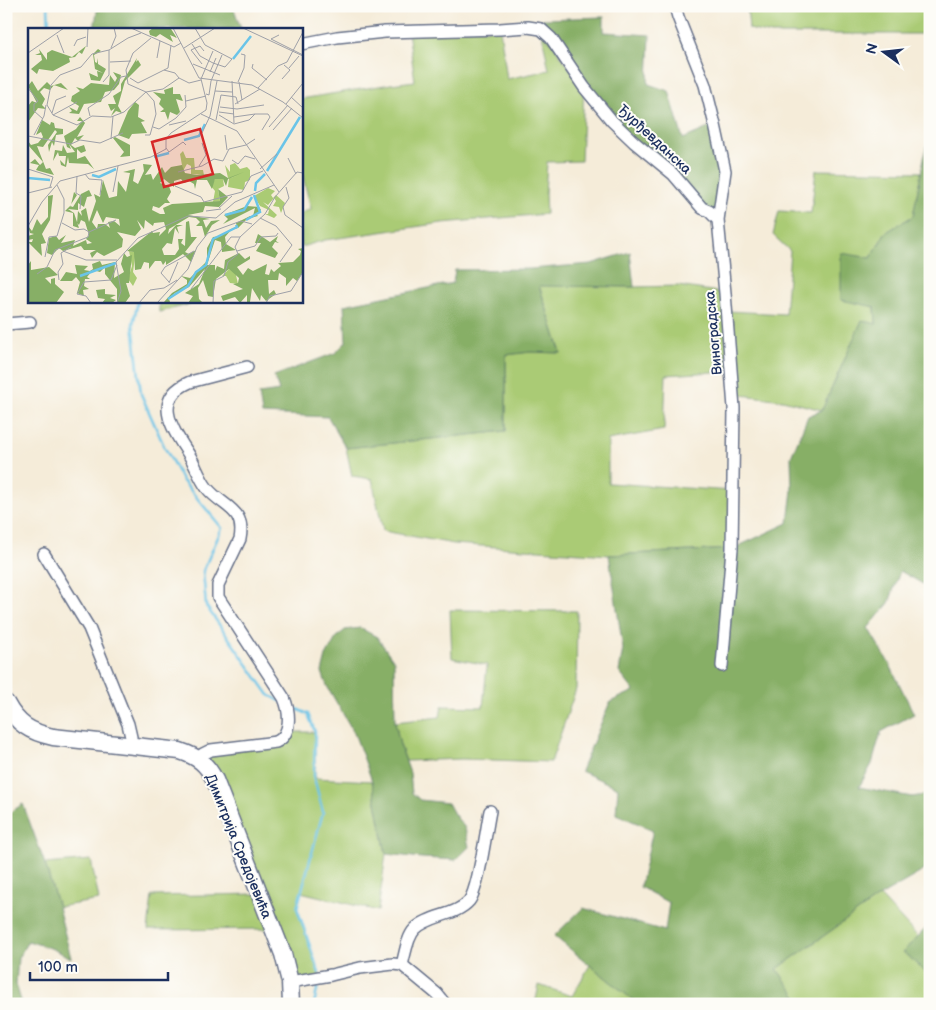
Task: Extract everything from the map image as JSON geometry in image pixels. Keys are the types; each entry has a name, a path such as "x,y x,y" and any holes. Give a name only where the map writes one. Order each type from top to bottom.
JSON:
{"street":[{"name":"Виноградска","path":"676,6 678,17 705,85 726,171 718,220 734,408 732,549 722,666"},
{"name":"Ђурђевданска","path":"302,44 338,37 385,32 528,27 541,29 551,38 584,88 612,121 673,174 702,208 709,211 718,220"},
{"path":"6,324 30,322"},
{"path":"198,758 211,750 276,742 283,737 288,726 287,704 284,698 218,597 218,585 240,539 241,523 236,514 212,495 205,486 167,413 171,396 181,386 246,367"},
{"path":"44,554 89,628 128,724 131,745"},
{"name":"Димитрија Средојевића","path":"6,703 19,722 43,735 180,750 198,758 210,770 283,954 290,982 291,1004"},
{"path":"402,965 410,937 415,929 432,919 456,910 469,900 476,884 490,811"},
{"path":"290,982 360,968 393,964 402,965 437,994 445,1004"}],"green space":[{"path":"98,6 233,6 241,28 94,28"},
{"path":"747,6 930,6 930,34 770,34 749,29"},
{"path":"604,17 604,32 650,35 648,84 669,91 683,139 715,125 725,171 718,220 634,142 541,29 543,19"},
{"path":"500,29 507,79 549,70 541,29 584,87 581,161 547,162 546,214 442,223 325,240 302,247 302,213 311,209 302,173 302,99 415,81 408,31"},
{"path":"930,137 930,588 900,571 889,603 868,628 889,663 914,714 881,732 872,764 859,787 912,797 930,794 930,867 880,896 777,969 802,1004 638,1004 554,936 583,908 665,931 669,903 640,887 653,830 616,814 618,788 581,771 610,702 634,691 619,672 623,649 609,555 732,549 788,523 792,490 791,457 808,416 822,410 862,320 876,324 875,307 841,300 841,253 871,258 885,233 913,216 926,147"},
{"path":"816,170 921,172 913,216 885,233 871,258 842,254 875,307 876,324 862,321 822,410 783,400 733,394 731,371 666,375 664,430 608,440 608,483 733,491 732,549 609,555 454,544 383,531 372,479 352,476 346,448 506,431 506,355 530,352 561,353 539,285 678,286 725,293 727,311 785,314 790,251 773,235 779,211 811,213"},
{"path":"630,252 634,287 539,286 561,353 530,352 506,355 506,431 346,448 328,417 262,414 259,394 279,391 274,376 335,353 346,342 344,305 453,283 455,270 530,269 591,264"},
{"path":"159,302 200,302 159,312"},
{"path":"450,610 577,611 576,689 551,762 462,759 406,761 395,722 440,717 442,706 483,707 487,665 452,658"},
{"path":"360,628 377,637 394,661 395,722 400,745 410,773 412,793 420,800 448,803 465,828 469,847 456,860 386,854 372,781 354,733 327,686 322,672 326,656 336,638 345,630"},
{"path":"286,732 315,732 315,778 372,781 386,854 378,911 301,892 297,908 320,977 290,982 273,929 148,930 152,896 259,894 198,758 276,742"},
{"path":"23,804 45,864 71,958 53,949 28,941 18,958 16,984 22,1004 6,1004 6,815"},
{"path":"91,860 99,900 58,907 45,864"},
{"path":"880,896 918,937 903,952 930,976 930,1004 802,1004 777,969"},
{"path":"930,924 930,976 903,952"},
{"path":"590,965 638,1004 535,1004 539,985 572,996"}],"waterway":[{"path":"48,6 49,28"},
{"path":"138,302 133,324 141,394 164,446 182,480 222,528 203,571 206,606 269,695 280,701"},
{"path":"292,707 308,714 315,732 314,778 323,812 297,908 319,973"},
{"path":"314,1004 319,981"}]}
